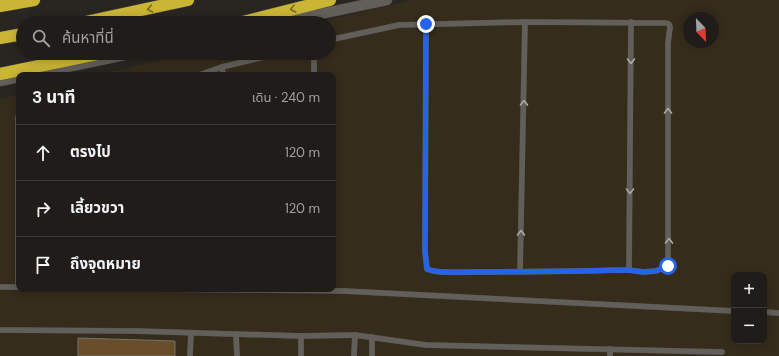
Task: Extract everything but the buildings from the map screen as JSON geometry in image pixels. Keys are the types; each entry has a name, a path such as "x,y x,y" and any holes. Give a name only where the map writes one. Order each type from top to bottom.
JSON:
{"highway":[{"path":"0,6 34,0"},
{"path":"114,16 188,0"},
{"path":"267,16 330,0"},
{"path":"0,38 16,35"},
{"path":"0,74 68,60"}],"street":[{"path":"310,16 387,0"},
{"path":"43,72 101,60"},
{"path":"0,81 16,78"}],"lane":[{"path":"520,272 525,22"},
{"path":"629,270 631,22"},
{"path":"336,38 399,24 631,22 669,24 668,266 656,271 643,272 629,270 445,272 427,269 425,251 426,24"},
{"path":"208,72 251,60"},
{"path":"314,60 314,72"},
{"path":"222,67 223,72"},
{"path":"0,287 16,287"},
{"path":"336,291 731,311"},
{"path":"767,312 779,313"},
{"path":"0,330 136,331 301,336 355,336 426,344 722,352"},
{"path":"190,356 191,333"},
{"path":"236,334 237,356"},
{"path":"301,336 301,356"},
{"path":"354,356 355,336"},
{"path":"372,338 372,356"},
{"path":"610,349 610,356"}],"shaded area":[{"path":"412,0 779,0 779,356 0,356 0,99 16,95 16,292 336,292 336,72 112,72 162,60 336,60 336,18"}],"route":[{"path":"426,24 425,251 427,269 445,272 629,270 643,272 656,271 668,266"}]}
